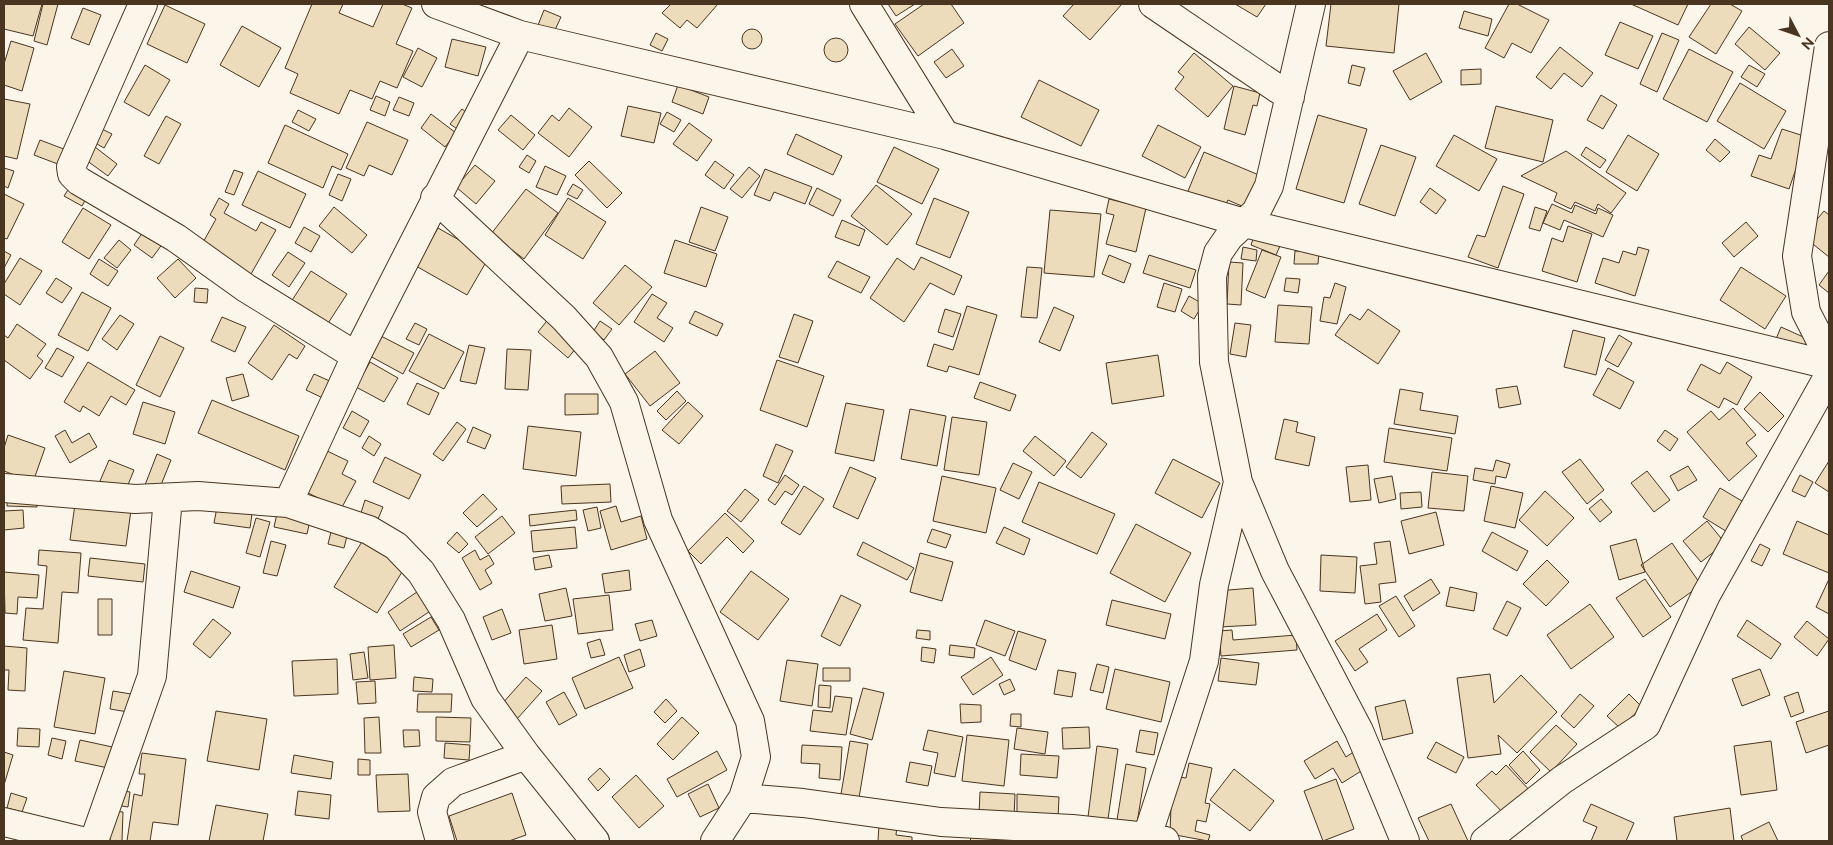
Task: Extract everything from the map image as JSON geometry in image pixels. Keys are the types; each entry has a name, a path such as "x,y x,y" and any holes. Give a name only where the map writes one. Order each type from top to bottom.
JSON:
{"street":[{"path":"143,4 71,168 72,174 79,181 176,238 246,288 356,356"},
{"path":"436,4 520,36 945,135 1244,222 1829,365"},
{"path":"864,4 945,135"},
{"path":"1153,4 1290,97"},
{"path":"1311,4 1269,186 1256,212 1229,237 1218,253 1212,276 1214,362 1238,482 1275,571 1359,731 1405,841"},
{"path":"288,503 356,356 520,36"},
{"path":"1829,46 1797,256 1806,312 1829,357"},
{"path":"436,198 564,318 599,357 624,402 658,520 750,721 756,757 743,798 715,841"},
{"path":"1485,841 1562,780 1646,725 1706,595 1829,375"},
{"path":"743,798 803,803 942,822 1072,829 1156,839 1204,661 1214,585 1238,482"},
{"path":"4,488 134,499 198,496 288,503 369,530 396,546 421,572 451,620 485,698 526,755 594,841"},
{"path":"94,841 152,676 168,498"},
{"path":"440,841 432,812 436,797 453,782 526,755"},
{"path":"4,822 82,841"}],"building":[{"path":"4,4 42,4 33,36 4,29"},
{"path":"43,4 58,4 47,45 34,41"},
{"path":"312,4 343,4 339,13 373,27 383,4 402,4 412,8 396,44 413,51 397,88 380,81 372,99 350,90 339,114 290,93 298,74 285,68"},
{"path":"671,4 718,4 697,28 687,20 680,28 662,13"},
{"path":"888,4 915,4 896,16"},
{"path":"924,4 951,4 964,23 918,56 895,24"},
{"path":"1074,4 1122,4 1090,40 1063,16"},
{"path":"1235,4 1266,4 1257,17"},
{"path":"1331,4 1399,4 1394,53 1326,46"},
{"path":"1509,4 1517,4 1549,20 1531,53 1512,43 1504,58 1485,48"},
{"path":"1631,4 1688,4 1678,25"},
{"path":"1711,4 1730,4 1742,11 1716,54 1689,37"},
{"path":"165,5 205,24 187,63 147,44"},
{"path":"83,8 101,15 89,45 71,38"},
{"path":"544,10 561,17 554,32 538,25"},
{"path":"1464,11 1492,19 1488,36 1459,28"},
{"path":"1620,22 1653,36 1638,69 1605,55"},
{"path":"242,26 281,48 259,87 220,65"},
{"path":"1749,27 1780,53 1765,70 1735,44"},
{"path":"752,29 759,32 762,39 759,46 752,49 745,46 742,39 745,32"},
{"path":"656,33 668,39 662,51 650,45"},
{"path":"1662,33 1679,40 1657,92 1640,84"},
{"path":"836,38 844,42 848,50 844,58 836,62 828,58 824,50 828,42"},
{"path":"452,39 486,47 478,76 445,67"},
{"path":"11,41 34,48 22,91 4,85 4,64"},
{"path":"1560,47 1593,73 1582,87 1564,73 1551,89 1536,77"},
{"path":"418,48 437,58 422,87 403,77"},
{"path":"952,49 964,66 946,78 934,62"},
{"path":"1689,49 1733,72 1707,122 1663,99"},
{"path":"1194,53 1233,86 1208,117 1175,89 1184,77 1178,72"},
{"path":"1426,53 1442,82 1410,100 1393,71"},
{"path":"145,65 170,80 149,116 124,102"},
{"path":"1352,65 1365,68 1360,86 1348,83"},
{"path":"1749,65 1765,74 1757,87 1741,77"},
{"path":"1481,69 1481,84 1461,85 1461,70"},
{"path":"1039,80 1099,110 1081,146 1021,117"},
{"path":"1740,83 1786,111 1764,149 1717,121"},
{"path":"678,85 709,97 703,114 672,102"},
{"path":"1234,86 1260,93 1257,106 1253,105 1245,135 1224,129"},
{"path":"1601,95 1617,105 1603,129 1587,120"},
{"path":"376,96 390,102 385,116 370,110"},
{"path":"399,97 414,103 409,116 393,110"},
{"path":"4,99 30,104 17,159 4,156"},
{"path":"628,106 661,113 654,143 621,136"},
{"path":"1496,106 1553,120 1543,162 1485,148"},
{"path":"569,108 592,127 569,157 538,133 552,115 559,121"},
{"path":"462,109 474,118 463,133 450,124"},
{"path":"298,110 316,119 309,131 292,122"},
{"path":"667,112 681,120 674,132 660,124"},
{"path":"431,114 456,133 445,147 421,128"},
{"path":"511,115 535,135 523,150 498,130"},
{"path":"1318,115 1367,129 1344,203 1296,189"},
{"path":"166,116 181,124 159,164 144,156"},
{"path":"367,122 408,140 392,175 369,165 364,176 346,168"},
{"path":"689,123 712,140 697,161 673,144"},
{"path":"285,125 348,154 341,170 332,166 323,188 268,163"},
{"path":"1158,125 1201,147 1185,178 1142,156"},
{"path":"98,127 112,134 104,148 90,140"},
{"path":"1782,129 1807,137 1789,189 1751,176 1759,155 1771,159"},
{"path":"796,134 842,156 833,175 787,154"},
{"path":"1454,135 1497,159 1479,191 1436,166"},
{"path":"1628,135 1659,154 1637,191 1606,172"},
{"path":"1715,139 1730,152 1720,162 1706,150"},
{"path":"40,140 69,151 63,166 34,155"},
{"path":"1381,145 1416,157 1395,216 1359,204"},
{"path":"95,147 117,164 108,176 86,160"},
{"path":"894,147 939,169 922,204 877,182"},
{"path":"1586,147 1606,160 1600,168 1581,155"},
{"path":"1566,151 1626,193 1611,213 1598,204 1595,211 1575,202 1571,209 1554,201 1557,193 1521,176"},
{"path":"1204,152 1266,178 1253,211 1228,200 1223,211 1186,196"},
{"path":"527,155 536,161 529,173 519,167"},
{"path":"589,161 622,193 607,208 575,175"},
{"path":"715,161 734,175 724,189 705,175"},
{"path":"475,165 495,181 476,204 456,187"},
{"path":"545,166 566,176 557,195 536,187"},
{"path":"749,167 760,176 742,198 730,189"},
{"path":"4,168 14,171 8,188 4,186"},
{"path":"765,169 812,187 805,204 774,192 770,201 754,195"},
{"path":"234,170 243,173 234,195 225,192"},
{"path":"258,171 306,194 290,228 242,205"},
{"path":"338,174 351,179 342,201 329,195"},
{"path":"573,184 583,190 577,199 567,194"},
{"path":"71,185 88,195 82,206 64,196"},
{"path":"876,185 912,214 887,245 851,216"},
{"path":"1503,186 1524,194 1498,268 1468,257 1477,235 1485,237"},
{"path":"817,188 841,200 833,216 809,204"},
{"path":"1430,188 1446,200 1436,214 1420,202"},
{"path":"526,189 558,213 524,259 491,234"},
{"path":"4,194 24,204 7,239 4,238"},
{"path":"219,198 229,204 224,213 256,231 261,222 276,230 251,274 201,246 216,219 210,215"},
{"path":"568,198 606,222 583,259 545,235"},
{"path":"934,198 969,212 950,258 916,244"},
{"path":"1109,199 1146,208 1136,252 1106,244 1114,215 1106,213"},
{"path":"1552,204 1572,213 1575,205 1596,214 1598,208 1613,215 1603,237 1564,220 1560,230 1543,223"},
{"path":"334,207 367,235 352,253 319,226"},
{"path":"701,207 728,217 715,251 689,242"},
{"path":"1535,207 1547,211 1540,231 1529,228"},
{"path":"83,208 111,225 89,259 62,242"},
{"path":"1050,210 1101,214 1094,277 1044,273"},
{"path":"1824,211 1829,215 1829,257 1803,236"},
{"path":"842,220 865,230 859,246 835,237"},
{"path":"1746,222 1758,236 1734,257 1722,243"},
{"path":"147,226 166,239 152,258 134,245"},
{"path":"1568,226 1592,234 1577,282 1542,271 1552,238 1563,242"},
{"path":"304,227 320,236 311,252 295,243"},
{"path":"438,228 489,257 467,295 416,266"},
{"path":"1254,236 1280,246 1276,255 1251,245"},
{"path":"119,240 131,250 117,268 104,258"},
{"path":"675,240 717,254 706,287 664,273"},
{"path":"1243,247 1257,250 1256,261 1241,259"},
{"path":"1638,247 1649,250 1635,296 1595,283 1603,258 1619,263 1623,251 1636,255"},
{"path":"1262,250 1281,257 1265,298 1246,290"},
{"path":"4,251 11,255 4,268"},
{"path":"1295,251 1319,252 1318,264 1294,264"},
{"path":"288,252 305,263 289,287 272,275"},
{"path":"1109,255 1131,264 1124,283 1102,274"},
{"path":"1149,255 1196,270 1190,288 1143,273"},
{"path":"921,257 962,276 954,295 930,283 904,322 870,298 897,258 914,270"},
{"path":"20,258 42,271 20,305 4,294 4,284"},
{"path":"99,259 118,271 108,286 90,274"},
{"path":"178,259 196,278 175,298 157,278"},
{"path":"837,261 870,277 861,293 828,277"},
{"path":"1229,262 1243,263 1241,305 1227,304"},
{"path":"625,265 652,287 619,325 593,303"},
{"path":"1027,267 1042,268 1037,318 1021,317"},
{"path":"1741,267 1786,296 1765,329 1720,300"},
{"path":"311,271 347,294 323,331 287,308"},
{"path":"1829,271 1829,293 1819,285"},
{"path":"56,278 72,288 62,303 46,293"},
{"path":"1286,278 1300,279 1298,293 1284,291"},
{"path":"1164,283 1182,289 1175,312 1157,307"},
{"path":"1335,283 1346,287 1337,324 1320,321 1324,297 1330,298"},
{"path":"195,288 208,289 207,303 194,302"},
{"path":"82,292 111,308 88,351 58,335"},
{"path":"652,294 667,303 657,318 673,328 664,342 634,322"},
{"path":"1189,296 1203,304 1194,319 1181,311"},
{"path":"1278,305 1312,307 1309,344 1275,342"},
{"path":"967,306 997,315 979,375 949,366 947,372 927,366 934,344 953,350"},
{"path":"1054,307 1074,316 1060,351 1039,342"},
{"path":"945,309 961,314 953,337 938,332"},
{"path":"1368,309 1400,331 1378,364 1335,335 1350,314 1360,320"},
{"path":"695,311 723,324 717,336 689,323"},
{"path":"794,314 813,321 798,363 779,357"},
{"path":"120,315 134,324 117,350 102,339"},
{"path":"222,317 246,327 235,352 211,341"},
{"path":"550,317 581,342 568,358 538,332"},
{"path":"600,321 612,329 604,340 593,332"},
{"path":"415,323 427,329 419,345 406,339"},
{"path":"1235,323 1251,325 1246,357 1230,354"},
{"path":"17,324 46,344 37,356 43,361 30,379 4,360 4,335 8,338"},
{"path":"274,325 305,346 297,359 289,354 272,380 248,363"},
{"path":"1781,327 1810,340 1804,352 1776,339"},
{"path":"1573,330 1605,338 1596,375 1564,367"},
{"path":"429,334 464,352 444,389 409,371"},
{"path":"379,335 414,353 403,374 368,355"},
{"path":"1619,335 1632,343 1618,367 1605,360"},
{"path":"160,336 184,348 160,397 136,385"},
{"path":"469,345 485,348 476,384 460,381"},
{"path":"57,348 74,357 62,377 45,368"},
{"path":"507,349 531,350 528,390 505,389"},
{"path":"655,351 680,383 650,406 625,374"},
{"path":"1158,355 1164,396 1112,404 1106,363"},
{"path":"777,360 824,376 807,427 760,410"},
{"path":"88,362 135,390 126,405 111,396 99,416 83,406 80,412 64,402"},
{"path":"370,362 398,378 384,402 356,387"},
{"path":"1727,362 1752,377 1737,405 1724,398 1719,408 1687,390 1701,364 1720,374"},
{"path":"1608,368 1634,382 1620,409 1593,395"},
{"path":"243,374 249,396 232,401 226,378"},
{"path":"314,374 332,382 325,399 306,390"},
{"path":"980,382 1016,395 1010,411 974,398"},
{"path":"417,383 439,393 429,415 407,404"},
{"path":"1517,386 1521,404 1499,408 1496,389"},
{"path":"1400,389 1423,393 1420,410 1458,416 1455,434 1394,424"},
{"path":"677,391 686,401 666,420 657,411"},
{"path":"1760,392 1784,416 1768,432 1744,409"},
{"path":"565,394 598,394 598,414 565,415"},
{"path":"212,400 299,436 285,470 198,433"},
{"path":"143,402 175,412 165,444 133,434"},
{"path":"688,402 703,416 679,444 662,430"},
{"path":"846,403 884,410 874,461 835,453"},
{"path":"1733,408 1756,435 1746,443 1757,456 1729,481 1687,432 1711,411 1719,420"},
{"path":"910,409 946,416 937,466 901,459"},
{"path":"352,411 369,421 360,437 343,428"},
{"path":"952,417 987,422 979,475 944,470"},
{"path":"1284,419 1298,422 1296,432 1315,437 1309,466 1275,459"},
{"path":"457,422 466,429 443,461 433,454"},
{"path":"528,426 581,432 576,476 523,469"},
{"path":"473,427 491,435 485,449 467,442"},
{"path":"1389,428 1452,438 1447,471 1384,462"},
{"path":"65,430 72,443 89,433 97,447 70,463 55,436"},
{"path":"1665,430 1678,439 1670,451 1657,441"},
{"path":"1092,432 1107,444 1081,478 1066,467"},
{"path":"8,435 45,448 33,482 4,471 4,448"},
{"path":"369,436 381,444 374,456 362,448"},
{"path":"1035,436 1066,461 1054,476 1023,451"},
{"path":"776,444 793,451 778,483 763,476"},
{"path":"325,450 348,461 342,474 356,481 341,509 304,491"},
{"path":"157,454 171,460 159,490 145,485"},
{"path":"385,457 421,475 409,499 373,482"},
{"path":"1173,459 1220,483 1202,518 1155,493"},
{"path":"1580,459 1604,490 1587,504 1562,472"},
{"path":"109,460 134,470 125,492 100,481"},
{"path":"1496,460 1510,464 1506,478 1496,476 1495,484 1473,480 1475,468 1493,471"},
{"path":"1829,461 1829,492 1815,483"},
{"path":"1013,463 1032,472 1019,499 1000,490"},
{"path":"1368,465 1371,500 1350,502 1346,467"},
{"path":"1688,466 1697,480 1678,491 1670,476"},
{"path":"850,467 876,478 858,519 833,507"},
{"path":"1647,471 1670,500 1654,512 1631,483"},
{"path":"1432,472 1468,476 1464,511 1428,508"},
{"path":"785,475 799,485 792,495 785,491 775,505 768,500"},
{"path":"1800,475 1813,482 1805,497 1792,491"},
{"path":"942,476 996,488 986,533 933,521"},
{"path":"1392,476 1396,499 1379,503 1374,479"},
{"path":"1039,482 1115,514 1097,554 1022,522"},
{"path":"610,484 611,502 562,504 561,486"},
{"path":"804,486 824,499 800,535 781,523"},
{"path":"1491,486 1523,493 1515,528 1484,521"},
{"path":"1720,488 1747,504 1729,533 1703,517"},
{"path":"745,489 759,500 741,522 727,511"},
{"path":"1545,491 1574,518 1547,546 1519,520"},
{"path":"8,492 37,493 37,507 7,506"},
{"path":"1421,492 1422,507 1401,509 1400,493"},
{"path":"483,494 497,509 477,527 463,513"},
{"path":"1601,499 1612,512 1600,522 1589,509"},
{"path":"365,500 383,507 378,519 361,513"},
{"path":"218,502 253,507 250,528 214,523"},
{"path":"132,503 126,546 70,540 75,504"},
{"path":"616,506 621,522 641,516 647,539 611,550 600,511"},
{"path":"597,507 601,528 588,531 583,510"},
{"path":"278,509 311,516 307,534 274,527"},
{"path":"23,510 24,528 4,530 4,511"},
{"path":"576,510 577,520 530,526 529,515"},
{"path":"1436,512 1444,545 1409,554 1401,521"},
{"path":"725,513 754,541 743,553 727,537 701,564 688,551"},
{"path":"502,516 515,533 488,554 475,537"},
{"path":"256,518 270,522 260,557 246,553"},
{"path":"1707,521 1725,543 1701,562 1683,541"},
{"path":"1797,521 1829,535 1829,573 1783,554"},
{"path":"1136,524 1191,553 1165,602 1110,573"},
{"path":"575,527 577,548 533,552 531,531"},
{"path":"1004,527 1030,539 1024,555 996,543"},
{"path":"932,529 951,535 946,548 927,542"},
{"path":"331,532 347,536 344,548 328,544"},
{"path":"457,532 468,544 459,553 447,543"},
{"path":"1492,532 1528,551 1517,571 1482,551"},
{"path":"1636,539 1645,572 1619,580 1610,546"},
{"path":"363,540 405,567 377,613 334,587"},
{"path":"271,541 286,545 277,576 263,573"},
{"path":"1390,541 1396,582 1379,584 1381,602 1365,604 1360,566 1377,564 1374,543"},
{"path":"863,542 914,568 907,580 857,555"},
{"path":"1672,543 1701,585 1670,607 1641,565"},
{"path":"1760,544 1770,549 1762,566 1751,561"},
{"path":"39,550 81,553 78,593 62,592 58,643 23,640 26,608 43,609 47,566 38,565"},
{"path":"475,550 480,560 489,555 494,564 485,570 492,583 480,590 462,558"},
{"path":"920,553 953,562 942,601 910,592"},
{"path":"549,555 552,567 535,570 533,558"},
{"path":"1321,555 1357,557 1355,593 1320,591"},
{"path":"90,558 145,564 143,582 88,576"},
{"path":"1547,560 1569,582 1546,606 1523,584"},
{"path":"629,570 631,590 605,593 602,574"},
{"path":"191,571 240,587 233,608 184,592"},
{"path":"751,571 789,599 758,640 720,612"},
{"path":"4,572 39,575 37,598 18,597 17,614 5,613"},
{"path":"1431,579 1440,593 1413,611 1404,596"},
{"path":"1645,579 1671,617 1643,637 1616,598"},
{"path":"1829,579 1829,614 1816,607"},
{"path":"424,587 438,606 400,631 388,612"},
{"path":"1450,587 1477,593 1474,611 1446,606"},
{"path":"566,588 572,616 545,621 539,594"},
{"path":"1253,588 1256,625 1219,627 1216,591"},
{"path":"609,595 613,630 578,634 573,599"},
{"path":"841,595 861,605 840,646 821,636"},
{"path":"1396,596 1415,626 1399,637 1379,606"},
{"path":"98,599 112,599 112,635 98,635"},
{"path":"1112,600 1171,614 1165,639 1106,625"},
{"path":"1507,601 1521,608 1507,636 1493,629"},
{"path":"1590,604 1614,637 1571,669 1547,635"},
{"path":"502,609 511,633 492,640 483,617"},
{"path":"1377,614 1387,630 1359,649 1368,662 1355,671 1335,641"},
{"path":"431,617 439,630 411,647 403,634"},
{"path":"213,619 231,633 210,658 193,644"},
{"path":"652,620 657,636 640,641 635,624"},
{"path":"985,620 1015,631 1005,656 976,645"},
{"path":"1747,620 1781,644 1771,659 1737,636"},
{"path":"1807,621 1829,639 1817,656 1794,637"},
{"path":"552,625 557,659 524,664 519,630"},
{"path":"917,630 930,631 930,640 916,638"},
{"path":"1232,630 1233,640 1296,635 1297,650 1221,656 1219,631"},
{"path":"1018,631 1046,640 1036,670 1009,660"},
{"path":"600,639 605,655 591,658 587,643"},
{"path":"394,645 396,678 370,680 368,647"},
{"path":"950,645 975,648 974,658 949,655"},
{"path":"4,646 27,648 25,691 8,690 9,670 4,670"},
{"path":"922,647 936,649 934,663 921,661"},
{"path":"640,649 645,666 629,672 624,655"},
{"path":"364,652 368,678 353,680 350,654"},
{"path":"619,657 633,688 585,709 572,678"},
{"path":"991,657 1003,675 973,695 961,677"},
{"path":"1221,658 1259,663 1256,685 1218,681"},
{"path":"337,659 338,694 294,696 292,661"},
{"path":"787,660 818,664 812,706 780,701"},
{"path":"1097,664 1109,667 1103,693 1090,690"},
{"path":"823,668 850,668 850,681 823,681"},
{"path":"1115,669 1170,682 1161,722 1106,709"},
{"path":"1760,669 1770,695 1742,706 1732,679"},
{"path":"1058,670 1076,673 1072,697 1054,694"},
{"path":"64,671 105,678 95,734 54,727"},
{"path":"1490,674 1494,703 1521,675 1557,712 1517,753 1498,735 1501,754 1468,758 1457,678"},
{"path":"414,677 433,679 432,692 413,691"},
{"path":"526,677 542,691 517,719 501,705"},
{"path":"1010,679 1015,690 1004,695 999,684"},
{"path":"375,681 376,703 358,704 356,682"},
{"path":"819,685 831,686 830,708 818,707"},
{"path":"863,688 884,693 872,740 850,734"},
{"path":"113,691 131,694 128,712 110,709"},
{"path":"564,692 577,715 559,725 546,702"},
{"path":"1798,692 1804,712 1791,717 1784,697"},
{"path":"418,694 452,694 451,712 417,712"},
{"path":"1580,694 1594,706 1574,728 1561,716"},
{"path":"1629,694 1642,707 1620,728 1607,716"},
{"path":"835,696 852,698 846,735 810,731 813,710 832,712"},
{"path":"666,699 677,711 665,723 654,712"},
{"path":"1405,700 1413,733 1383,740 1375,707"},
{"path":"960,704 981,705 981,722 961,723"},
{"path":"216,711 267,719 259,770 207,761"},
{"path":"1829,711 1829,745 1806,753 1796,722"},
{"path":"1011,714 1021,714 1021,727 1010,726"},
{"path":"379,717 381,753 365,753 364,718"},
{"path":"436,717 471,718 470,742 436,741"},
{"path":"682,717 699,733 673,760 657,744"},
{"path":"1556,725 1577,744 1551,772 1530,752"},
{"path":"1089,727 1090,748 1063,749 1062,728"},
{"path":"18,728 40,729 39,747 17,746"},
{"path":"1017,728 1048,732 1045,754 1014,749"},
{"path":"403,730 419,730 420,746 404,747"},
{"path":"928,730 963,737 955,777 934,773 938,753 923,750"},
{"path":"1140,730 1158,733 1154,755 1136,752"},
{"path":"967,735 1009,740 1004,786 962,781"},
{"path":"52,738 66,741 62,759 48,755"},
{"path":"80,740 117,748 113,769 75,761"},
{"path":"850,741 868,744 859,798 840,800"},
{"path":"1337,741 1346,757 1355,751 1366,768 1342,783 1333,768 1315,779 1304,761"},
{"path":"1771,741 1777,790 1741,795 1734,746"},
{"path":"1436,742 1464,757 1456,773 1427,758"},
{"path":"445,743 470,745 469,760 444,758"},
{"path":"802,745 842,747 840,780 819,778 820,764 801,763"},
{"path":"1097,746 1118,749 1108,819 1088,817"},
{"path":"717,751 727,770 677,797 667,779"},
{"path":"1523,751 1540,770 1526,784 1509,765"},
{"path":"4,752 13,755 4,785"},
{"path":"142,753 186,759 178,825 153,822 150,841 127,841 134,794 142,796 145,774 139,774"},
{"path":"1021,754 1059,756 1057,778 1020,775"},
{"path":"294,755 333,762 331,779 291,773"},
{"path":"358,759 370,760 370,775 358,775"},
{"path":"910,762 932,766 928,786 906,782"},
{"path":"1189,763 1212,768 1205,803 1210,804 1206,822 1197,820 1195,831 1210,835 1208,841 1170,834 1172,776 1186,778"},
{"path":"1126,764 1146,768 1137,823 1117,820"},
{"path":"1506,765 1533,794 1508,818 1476,785 1492,771 1496,775"},
{"path":"600,768 610,779 598,791 588,779"},
{"path":"1234,769 1274,801 1250,831 1210,800"},
{"path":"408,774 410,811 378,812 376,775"},
{"path":"636,775 664,806 639,828 612,797"},
{"path":"1336,779 1354,829 1323,841 1304,791"},
{"path":"708,784 719,808 700,817 688,794"},
{"path":"118,790 130,792 128,807 116,805"},
{"path":"298,791 331,795 329,819 295,815"},
{"path":"980,792 1015,794 1014,817 979,815"},
{"path":"11,793 27,798 22,812 7,808"},
{"path":"512,793 526,835 509,841 457,841 449,816"},
{"path":"1017,794 1059,797 1058,818 1017,817"},
{"path":"1451,804 1468,841 1429,841 1418,818"},
{"path":"1591,804 1634,823 1626,841 1591,841 1597,827 1583,821"},
{"path":"216,805 268,814 263,841 209,841"},
{"path":"1730,808 1734,841 1677,841 1674,817"},
{"path":"112,811 123,812 122,841 110,841"},
{"path":"1769,822 1778,841 1743,841 1741,836"},
{"path":"879,825 897,826 896,835 912,837 912,841 878,841"},
{"path":"975,826 1012,837 1011,841 970,841"}]}
